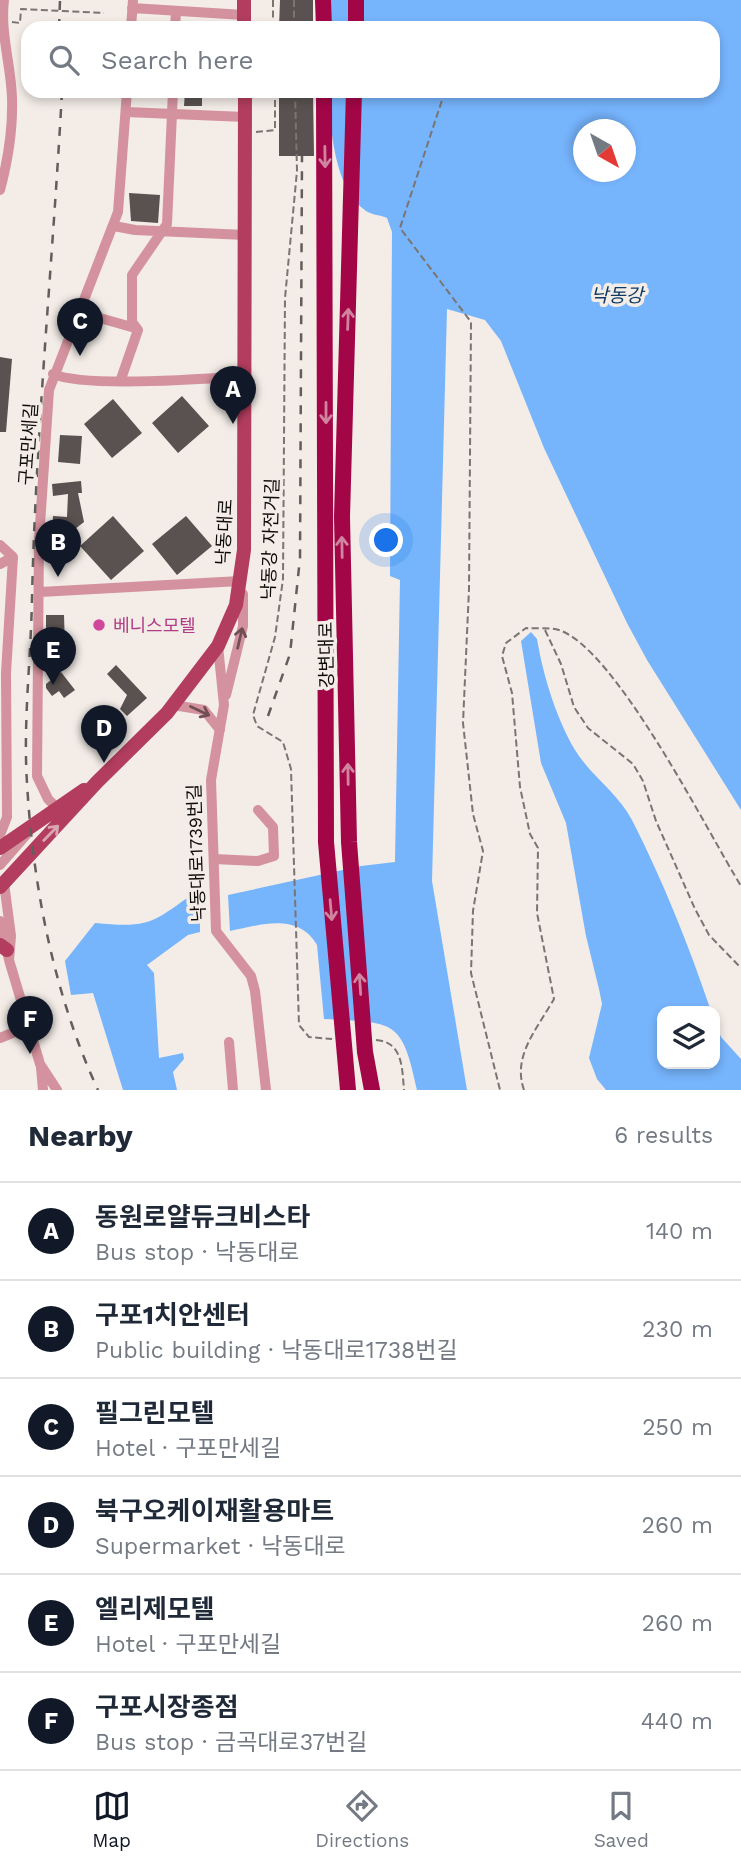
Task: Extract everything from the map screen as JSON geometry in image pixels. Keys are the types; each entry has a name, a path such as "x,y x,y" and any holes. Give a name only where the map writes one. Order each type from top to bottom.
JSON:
{"highway":[{"path":"323,0 324,21"},
{"path":"356,0 356,21"},
{"name":"강변대로","path":"324,98 326,842 348,1090"},
{"name":"강변대로","path":"354,98 342,517 349,842 365,1052 372,1090"}],"main road":[{"name":"낙동대로","path":"1,883 173,705 218,646 236,605 241,573 245,376 245,98"},
{"path":"0,848 43,816 97,782"}],"street":[{"path":"0,189 12,96 3,19 4,0"},
{"path":"132,4 244,14"},
{"path":"175,21 176,10"},
{"name":"구포만세길","path":"57,807 48,799 37,776 39,540 46,425 53,374 114,226 121,202 127,98"},
{"path":"121,379 138,330 132,322 132,275 167,224 173,98"},
{"path":"126,112 245,117"},
{"path":"114,226 135,230 245,235"},
{"path":"79,312 135,328"},
{"path":"53,374 65,379 245,376"},
{"path":"0,545 13,557"},
{"path":"0,564 13,557"},
{"path":"0,835 7,817 6,673 13,557"},
{"path":"40,593 241,573 243,625 224,705"},
{"name":"낙동대로1739번길","path":"218,646 224,705 211,780 216,931 251,976 256,991 266,1090"},
{"path":"173,705 204,710 220,730"},
{"path":"214,859 258,861 274,856 273,827 258,810"},
{"path":"0,865 43,816"},
{"path":"0,857 24,830"},
{"path":"1,883 11,936 5,952"},
{"path":"0,920 5,952 40,1064 43,1090"},
{"path":"0,1038 27,1027"},
{"path":"229,1042 233,1090"},
{"path":"40,1064 58,1090"}],"path":[{"path":"273,0 273,21"},
{"path":"294,0 294,21"},
{"path":"3,19 20,23 21,9 103,13"},
{"path":"267,131 275,130 275,98"},
{"name":"낙동강 자전거길","path":"295,98 297,171 285,298 283,579 275,637 253,715 257,726 279,739 286,747 291,769 297,968"},
{"path":"443,98 400,228 471,322 468,589 463,723 473,814 483,852 473,911 471,973 500,1090"},
{"path":"524,1090 518,1073 523,1054 554,999 543,958 537,913 538,848 530,834 520,787 512,693 502,656 506,643 526,628 559,630 590,651 670,758 695,811 741,886"},
{"path":"545,629 561,664 574,707 588,728 633,764 643,781 656,821 709,935 741,968"}],"water":[{"name":"낙동강","path":"321,0 741,0 741,810 647,660 627,623 544,448 501,341 485,320 447,309 432,881 467,1090 417,1090 406,1049 391,1029 380,1024 324,1019 317,945 300,928 278,923 230,931 228,895 361,866 395,862 400,580 390,576 392,232 387,218 366,211 355,201 340,172 329,98 720,98 720,21 322,21"},
{"path":"531,632 537,639 551,696 568,738 581,759 619,801 632,820 675,914 709,1006 657,1006 657,1069 720,1069 720,1034 741,1059 741,1090 606,1090 597,1079 589,1058 602,1004 586,936 566,823 541,763 521,641"},
{"path":"200,889 200,932 188,935 147,965 154,973 159,1058 183,1053 184,1059 173,1072 177,1090 123,1090 93,993 71,995 65,961 95,923 130,925 152,920"}],"building":[{"path":"280,0 313,0 313,21 279,21"},
{"path":"185,98 202,98 202,106 184,106"},
{"path":"279,98 313,98 314,156 279,156"},
{"path":"129,193 160,195 158,223 131,221"},
{"path":"0,357 12,359 6,432 0,432"},
{"path":"182,396 209,426 178,453 152,423"},
{"path":"113,399 142,433 112,458 84,424"},
{"path":"60,435 82,436 80,464 58,462"},
{"path":"81,481 82,493 78,493 84,522 66,536 52,535 53,516 67,517 68,494 53,496 52,484"},
{"path":"113,516 144,551 111,580 80,546"},
{"path":"186,516 212,546 177,575 152,544"},
{"path":"46,615 64,615 65,647 58,647 58,652 50,653 49,646 46,646"},
{"path":"116,665 147,698 127,716 120,709 127,695 107,674"},
{"path":"61,672 75,690 64,698 59,691 52,696 46,688 46,684"}],"railway":[{"path":"59,21 60,0"},
{"path":"62,98 37,471 26,760 34,861 48,940 69,1017 98,1090"},
{"path":"268,716 290,654 300,558 302,156"}],"place":[{"name":"필그린모텔","path":"80,356"},
{"name":"동원로얄듀크비스타","path":"233,424"},
{"name":"구포1치안센터","path":"58,577"},
{"name":"베니스모텔","path":"99,625"},
{"name":"엘리제모텔","path":"53,685"},
{"name":"북구오케이재활용마트","path":"104,763"},
{"name":"구포시장종점","path":"30,1054"}]}
